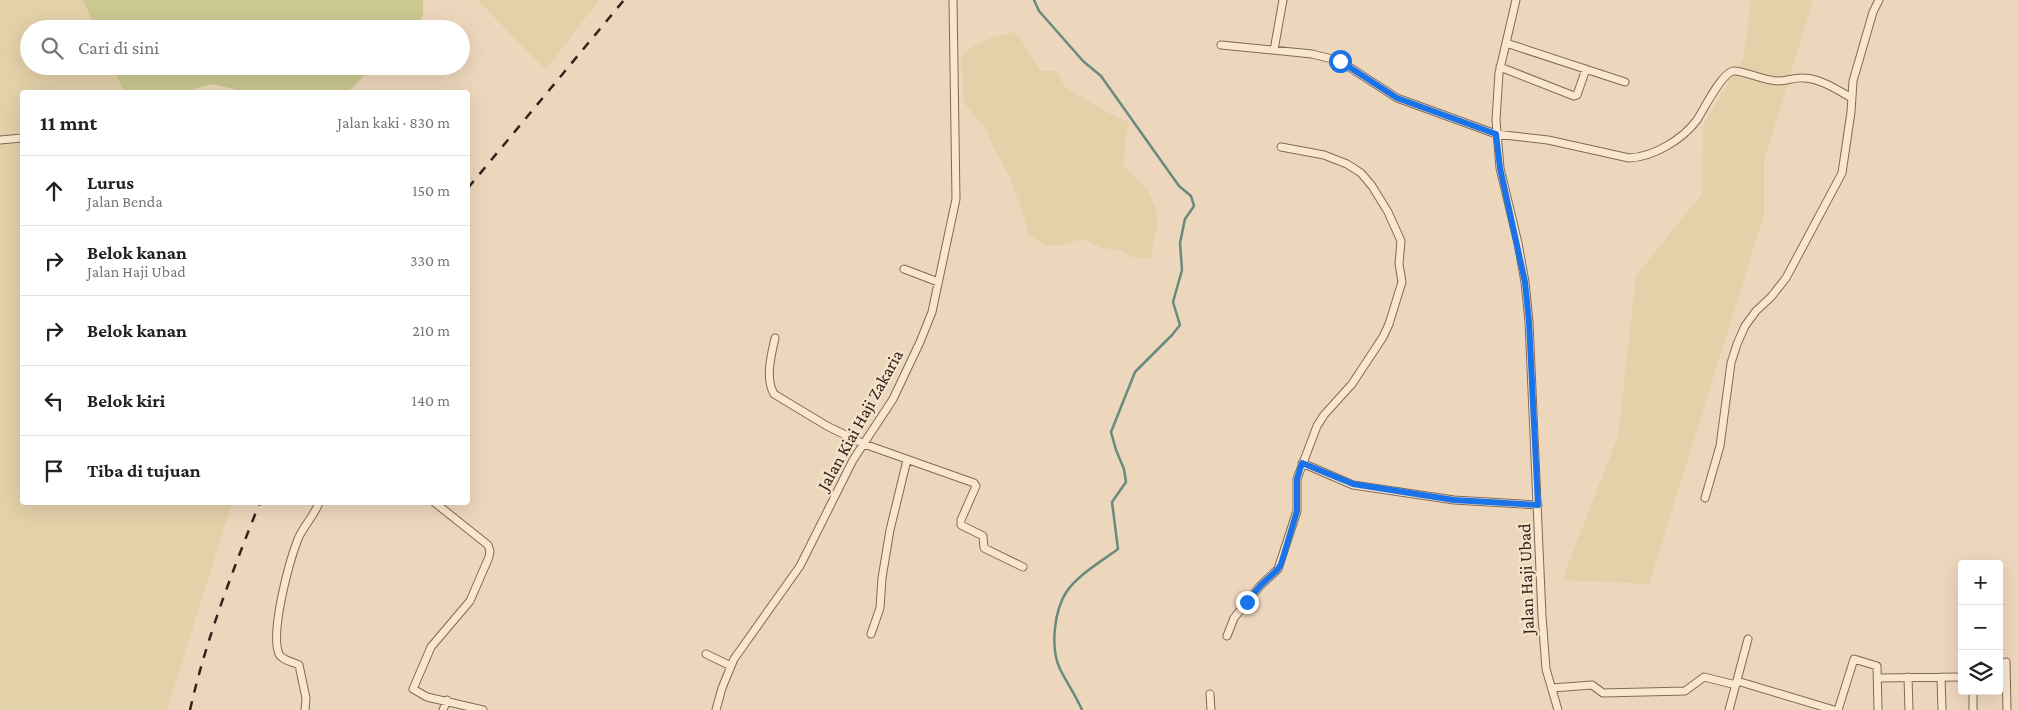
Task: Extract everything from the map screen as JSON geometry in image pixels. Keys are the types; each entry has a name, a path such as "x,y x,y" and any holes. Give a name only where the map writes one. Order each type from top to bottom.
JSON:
{"street":[{"name":"Jalan Kiai Haji Zakaria","path":"716,710 731,666 800,566 834,495 893,399 932,312 956,199 953,0"},
{"path":"1274,50 1283,0"},
{"name":"Jalan Haji Ubad","path":"1516,0 1500,67 1496,134 1500,168 1525,282 1531,350 1546,670 1558,710"},
{"path":"1705,498 1720,446 1731,363 1744,326 1786,278 1842,173 1853,82 1879,0"},
{"path":"1506,43 1625,82"},
{"path":"1221,46 1312,54 1340,61 1397,98 1496,134 1548,140 1594,152 1628,158 1636,158 1675,141 1696,122 1717,88 1730,72 1742,72 1759,78 1778,81 1806,78 1829,85 1850,97"},
{"path":"1500,67 1574,96 1577,95 1586,69"},
{"path":"0,140 20,138"},
{"path":"1227,636 1234,618 1260,586 1278,569 1296,516 1297,479 1321,419 1352,384 1375,350 1389,324 1402,282 1399,264 1401,241 1388,212 1372,186 1361,173 1347,164 1324,155 1281,147"},
{"path":"904,269 938,282"},
{"path":"775,338 770,358 770,386 774,394 827,426 864,444 974,483 976,486 961,524 982,536 984,548 1023,567"},
{"path":"871,634 880,608 882,578 889,537 907,460"},
{"path":"1302,463 1353,484 1454,500 1538,505"},
{"path":"305,710 306,698 299,665 284,659 279,654 277,636 280,600 298,539 318,505"},
{"path":"438,505 488,545 490,551 474,593 430,648 413,689 427,696 484,710"},
{"path":"1729,710 1748,639"},
{"path":"706,654 731,666"},
{"path":"1552,688 1592,685 1603,693 1685,691 1704,677 1736,683 1836,710 1854,659 1877,666 1878,710"},
{"path":"2003,672 2006,662"},
{"path":"1908,677 1909,710"},
{"path":"1941,677 1942,710"},
{"path":"1878,678 1958,677"},
{"path":"2003,683 2007,710"},
{"path":"1210,694 1211,710"},
{"path":"1973,695 1974,710"},
{"path":"443,710 447,700"}],"shaded area":[{"path":"0,0 83,0 92,20 20,20 20,75 116,75 123,90 20,90 20,505 231,505 167,710 0,710"},
{"path":"83,0 423,0 423,16 419,20 92,20"},
{"path":"477,0 599,0 546,70"},
{"path":"1751,0 1813,0 1764,161 1764,215 1649,584 1562,580 1618,436 1636,276 1702,194 1703,126 1744,56"},
{"path":"1016,32 1041,71 1056,71 1066,88 1130,123 1127,128 1123,165 1147,190 1155,206 1158,225 1153,243 1152,258 1131,257 1122,251 1102,248 1082,239 1061,245 1045,246 1028,234 1009,175 995,151 986,129 964,103 962,74 961,56 972,47 993,37"},
{"path":"116,75 365,75 350,90 237,90 213,84 190,90 123,90"}],"waterway":[{"path":"1034,0 1039,11 1083,61 1101,76 1179,186 1191,196 1194,206 1185,219 1180,243 1182,270 1173,302 1180,325 1135,372 1111,432 1124,469 1126,482 1112,502 1118,549 1072,585 1063,599 1056,618 1054,640 1057,660 1082,710"}],"railway":[{"path":"470,186 624,0"},
{"path":"190,710 212,631 259,505"}],"route":[{"path":"1247,602 1281,564 1297,511 1297,479 1302,463 1353,484 1454,500 1538,505 1534,407 1525,282 1518,243 1500,168 1496,134 1397,98 1340,61"}]}
